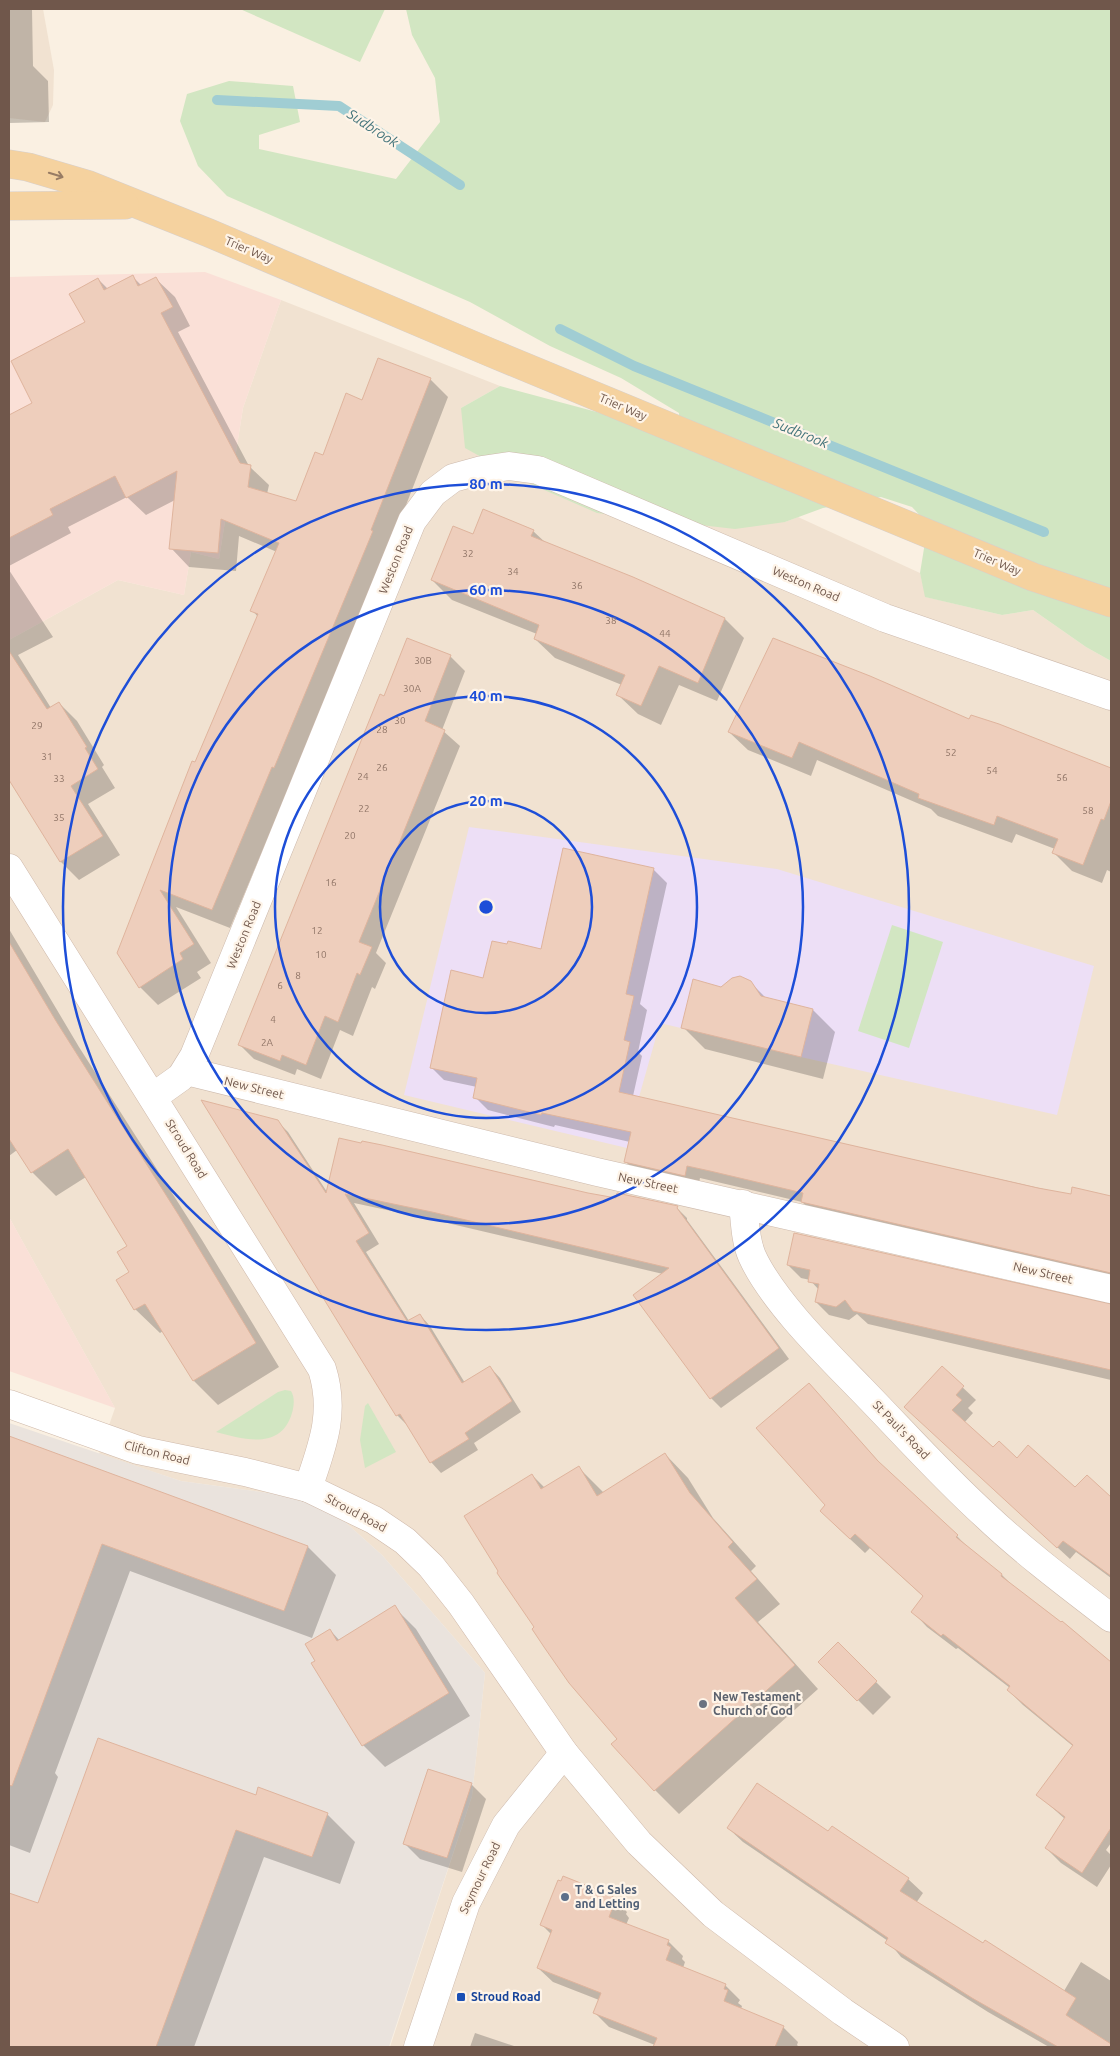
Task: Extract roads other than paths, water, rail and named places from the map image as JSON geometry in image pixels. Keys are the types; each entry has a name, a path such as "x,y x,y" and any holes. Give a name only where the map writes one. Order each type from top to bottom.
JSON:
{"main road":[{"name":"Trier Way","path":"9,164 28,167 89,185 209,233 489,352 1033,577 1111,603"},
{"name":"Trier Way","path":"9,206 136,205"}],"street":[{"name":"Weston Road","path":"154,1097 173,1084 186,1071 205,1029 412,521 433,493 453,478 482,470 509,466 538,470 885,618 1111,696"},
{"name":"Stroud Road","path":"9,868 154,1097 322,1369 326,1382 329,1407 328,1419 323,1442 308,1488 374,1520 406,1541 431,1566 461,1604 564,1753 630,1833 673,1878 713,1914 843,2012 895,2047"},
{"name":"New Street","path":"186,1071 597,1172 1111,1289"},
{"name":"St Paul's Road","path":"744,1204 745,1230 752,1255 762,1274 796,1318 838,1365 985,1516 1053,1573 1111,1618"},
{"name":"Clifton Road","path":"9,1404 138,1450 245,1472 308,1488"},
{"name":"Seymour Road","path":"418,2047 466,1903 506,1824 564,1753"}],"waterway":[{"name":"Sudbrook","path":"217,100 339,106 460,185"},
{"name":"Sudbrook","path":"560,329 634,366 1044,532"}],"place":[{"name":"New Testament Church of God","path":"703,1704"},
{"name":"T & G Sales and Letting","path":"565,1897"},
{"name":"Stroud Road","path":"461,1997"}]}
